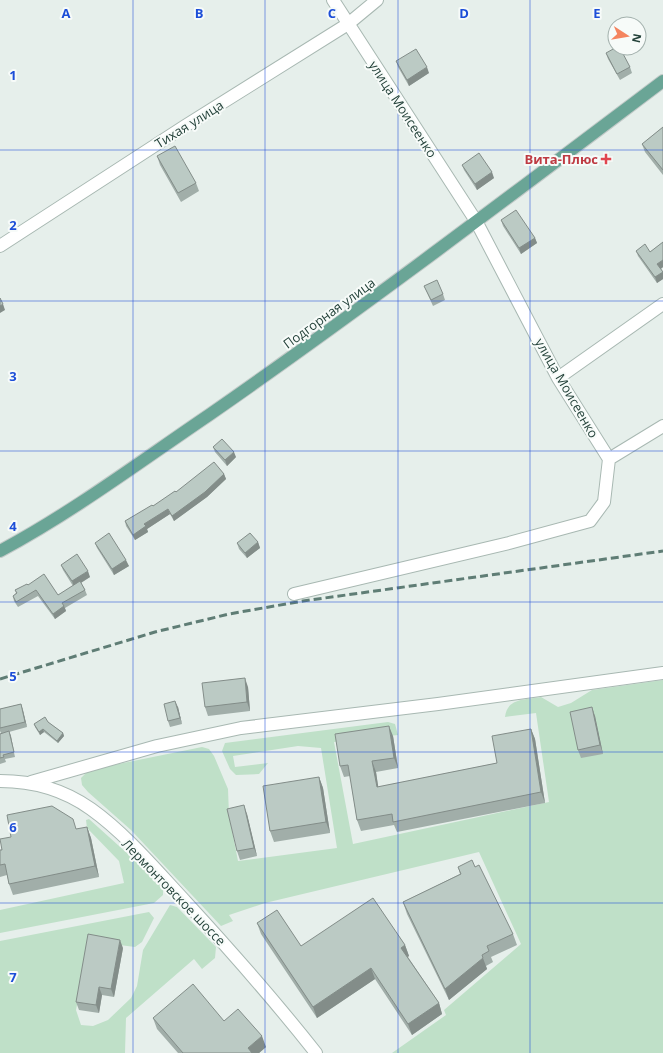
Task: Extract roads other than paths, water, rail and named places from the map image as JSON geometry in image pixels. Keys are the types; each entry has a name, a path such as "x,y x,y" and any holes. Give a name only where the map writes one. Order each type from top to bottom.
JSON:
{"main road":[{"name":"Подгорная улица","path":"0,551 22,539 103,487 296,354 663,81"}],"street":[{"name":"улица Моисеенко","path":"333,0 476,221 558,378 609,459"},
{"name":"Тихая улица","path":"0,246 179,130 348,24 377,0"},
{"path":"558,378 663,304"},
{"path":"294,594 509,543 590,520 604,502 609,459 663,426"},
{"path":"31,782 156,746 241,728 453,702 663,673"},
{"name":"Лермонтовское шоссе","path":"0,781 31,782 60,792 90,809 143,857 275,1001 316,1053"}],"railway":[{"path":"0,679 155,632 229,614 303,601 663,551"}],"place":[{"name":"Вита-Плюс","path":"606,159"}]}
